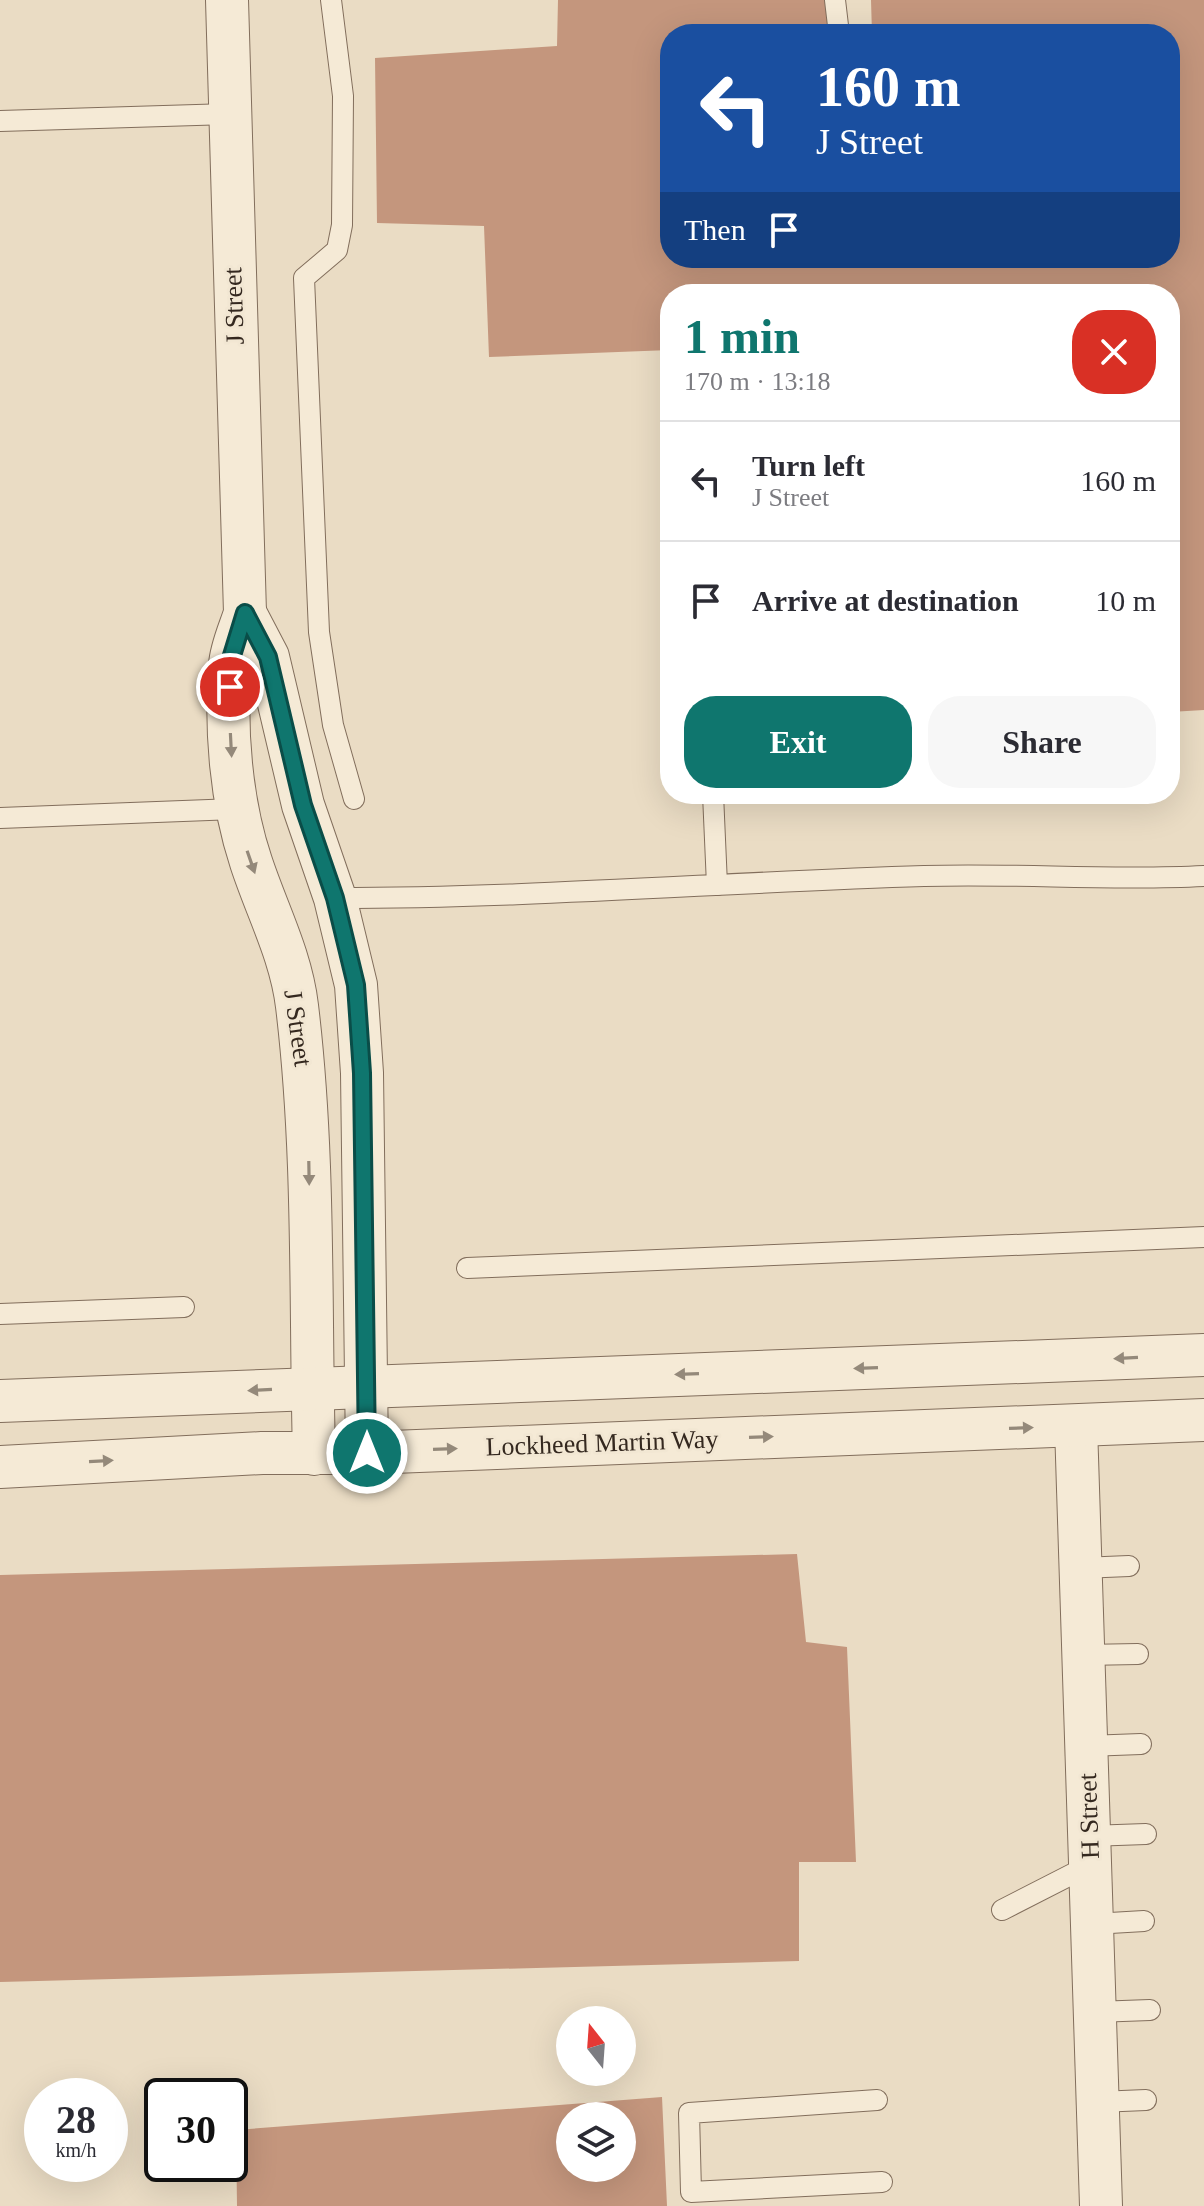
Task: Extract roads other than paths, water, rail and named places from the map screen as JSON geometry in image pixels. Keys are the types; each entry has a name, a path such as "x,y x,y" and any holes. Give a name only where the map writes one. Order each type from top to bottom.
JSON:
{"street":[{"name":"J Street","path":"227,0 245,613 230,662 230,737 235,809 251,864 280,935 296,1002 307,1095 314,1454"},
{"name":"J Street","path":"245,613 268,657 303,805 335,898 356,985 360,1044 367,1453"},
{"path":"0,1401 1204,1355"},
{"name":"Lockheed Martin Way","path":"0,1467 262,1453 367,1453 1204,1420"},
{"name":"H Street","path":"1076,1426 1101,2206"}],"lane":[{"path":"331,0 343,96 342,225 337,250 304,278 319,632 333,725 354,799"},
{"path":"835,0 838,24"},
{"path":"0,121 229,114"},
{"path":"713,804 717,885"},
{"path":"0,818 235,809"},
{"path":"335,898 435,897 928,876 1204,876"},
{"path":"467,1268 1204,1237"},
{"path":"0,1314 184,1307"},
{"path":"1081,1568 1129,1566"},
{"path":"1084,1655 1138,1654"},
{"path":"1087,1746 1141,1744"},
{"path":"1002,1910 1090,1850 1146,1834"},
{"path":"1093,1924 1144,1921"},
{"path":"1095,2012 1150,2010"},
{"path":"877,2100 689,2113 691,2199 882,2182"},
{"path":"1098,2102 1146,2100"}]}
